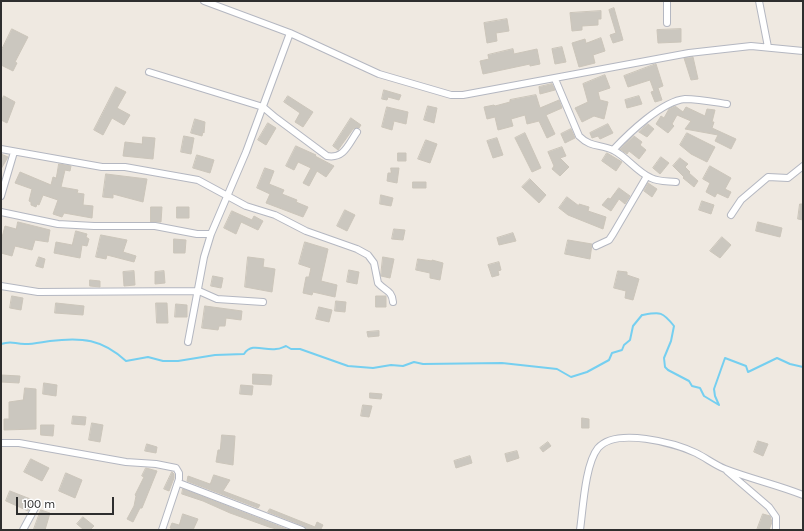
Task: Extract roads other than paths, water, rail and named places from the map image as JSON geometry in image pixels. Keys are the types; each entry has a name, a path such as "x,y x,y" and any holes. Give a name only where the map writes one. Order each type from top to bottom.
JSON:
{"street":[{"path":"204,1 290,33 379,74 451,95 463,95 555,79 628,63 690,53 751,46 803,51"},
{"path":"667,1 667,23"},
{"path":"759,1 768,48"},
{"path":"188,342 204,257 211,234 228,197 290,33"},
{"path":"149,72 263,107 327,156 335,158 341,156 357,132"},
{"path":"555,79 579,136 588,144 613,150 648,176 661,181 676,182"},
{"path":"613,150 652,115 671,103 685,99 727,104"},
{"path":"1,149 102,167 126,167 198,180 246,206 275,215 306,232 357,249 368,255 374,263 378,284 389,291 393,302"},
{"path":"1,196 14,152"},
{"path":"731,215 741,200 768,177 788,178 803,166"},
{"path":"596,246 609,240 648,176"},
{"path":"1,212 58,224 94,226 155,226 197,234 211,234"},
{"path":"1,286 38,292 198,291 217,299 264,302"},
{"path":"580,530 589,468 597,449 607,441 622,437 640,438 680,447 696,453 724,469 769,507 776,516 776,530"},
{"path":"1,443 18,443 126,462 156,464 176,468 179,473 178,483 162,530"},
{"path":"724,469 803,495"},
{"path":"178,483 302,530"},
{"path":"23,530 36,506"}],"waterway":[{"path":"1,344 8,342 28,344 72,339 91,341 108,348 126,361 148,357 163,361 178,361 215,355 244,354 251,348 279,349 286,346 291,349 300,349 348,366 373,368 391,365 403,366 414,362 423,364 502,363 557,369 571,377 587,372 609,360 612,353 622,350 624,345 630,340 633,326 642,315 657,313 663,315 674,326 671,341 664,358 665,367 689,381 692,386 700,388 704,396 719,405 714,389 725,358 746,366 748,372 777,358 790,364 803,367"}]}
